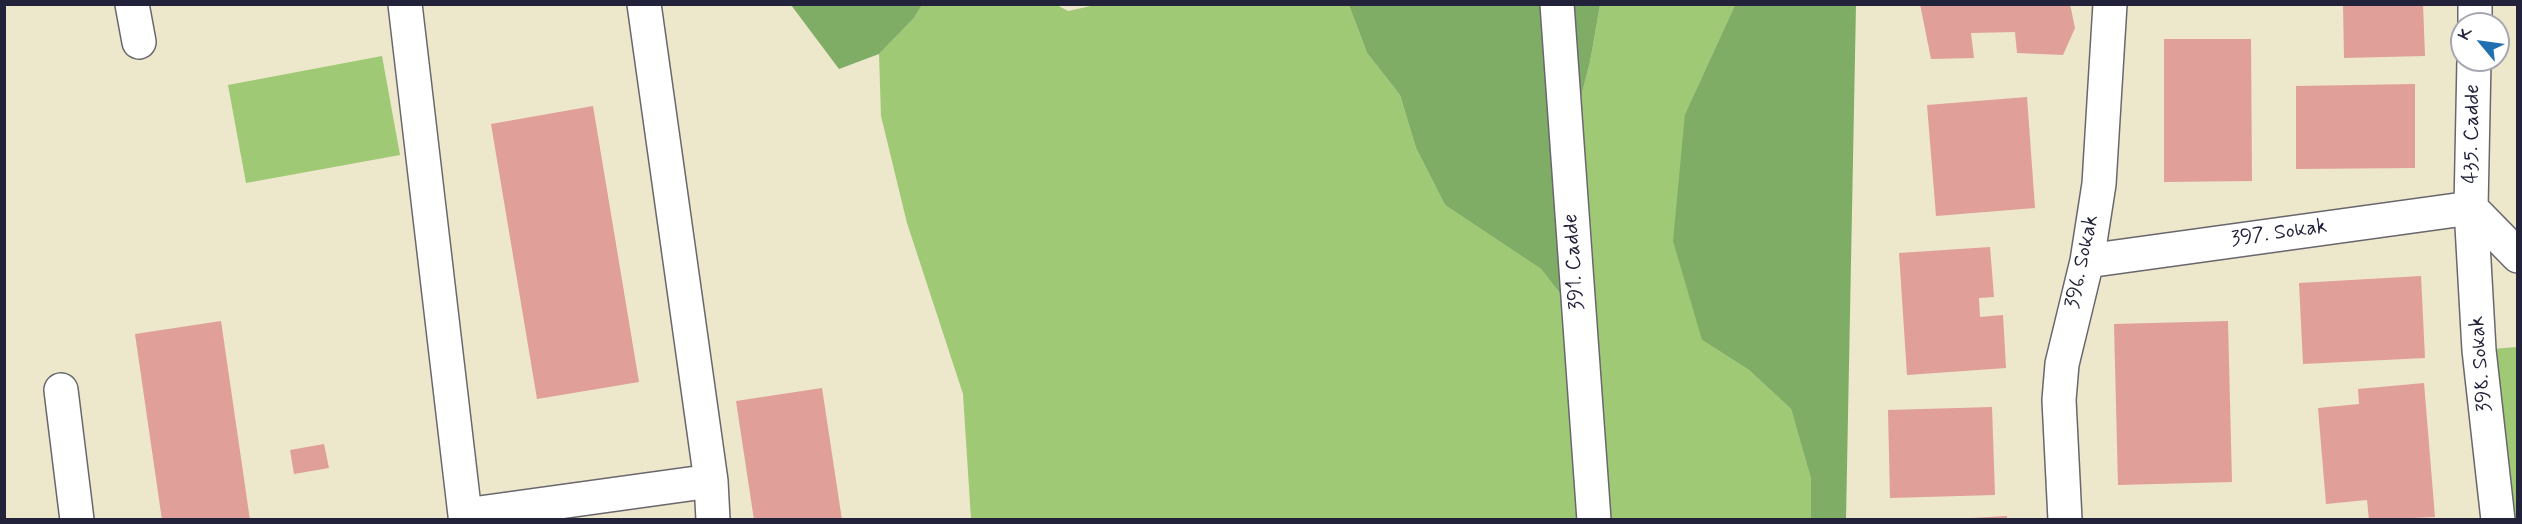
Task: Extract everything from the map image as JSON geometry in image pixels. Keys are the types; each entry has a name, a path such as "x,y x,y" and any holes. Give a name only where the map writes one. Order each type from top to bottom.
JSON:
{"street":[{"path":"132,4 139,42"},
{"path":"405,4 465,515 711,481"},
{"path":"644,4 711,481 713,519"},
{"name":"391. Cadde","path":"1557,4 1593,519"},
{"name":"396. Sokak","path":"2065,519 2059,400 2062,364 2087,261 2099,184 2110,4"},
{"name":"435. Cadde","path":"2471,208 2474,72"},
{"path":"2471,208 2517,256"},
{"name":"397. Sokak","path":"2087,261 2471,208"},
{"name":"398. Sokak","path":"2471,208 2479,350 2498,519"},
{"path":"61,390 77,519"}],"green space":[{"path":"1055,4 1068,11 1100,4 1349,5 1367,53 1400,95 1416,148 1445,205 1541,269 1578,317 1567,152 1590,62 1600,5 1735,5 1685,114 1702,340 1749,370 1791,409 1811,479 1811,519 971,519 963,394 907,223 881,116 879,54 914,18 922,5"},
{"path":"791,5 922,5 914,18 879,54 839,69"},
{"path":"1349,5 1600,5 1590,62 1567,152 1579,318 1541,269 1445,205 1416,148 1400,95 1367,53"},
{"path":"1735,5 1856,5 1846,519 1811,519 1811,479 1791,409 1749,370 1702,340 1673,241 1685,114"},
{"path":"382,56 400,155 246,183 228,85"},
{"path":"2517,347 2517,519 2498,519 2479,350"}],"building":[{"path":"1920,4 2070,4 2075,28 2063,55 2017,53 2015,32 1971,33 1974,58 1931,59"},
{"path":"2343,4 2423,4 2425,56 2344,58"},
{"path":"2164,39 2251,39 2252,181 2164,182"},
{"path":"2415,84 2415,168 2296,169 2296,86"},
{"path":"2027,97 2035,208 1936,216 1927,105"},
{"path":"593,106 639,382 537,399 491,124"},
{"path":"1990,247 1994,297 1979,298 1980,317 2003,315 2006,368 1907,375 1899,253"},
{"path":"2421,276 2425,358 2303,364 2299,283"},
{"path":"221,321 250,520 162,520 135,334"},
{"path":"2228,321 2232,482 2118,485 2114,324"},
{"path":"2424,383 2435,517 2369,520 2367,500 2326,504 2318,408 2359,404 2358,389"},
{"path":"822,388 842,520 754,520 736,401"},
{"path":"1992,407 1995,495 1890,498 1888,410"},
{"path":"324,444 329,468 294,474 290,450"},
{"path":"2007,516 2007,520 1972,520 1972,518"}]}
